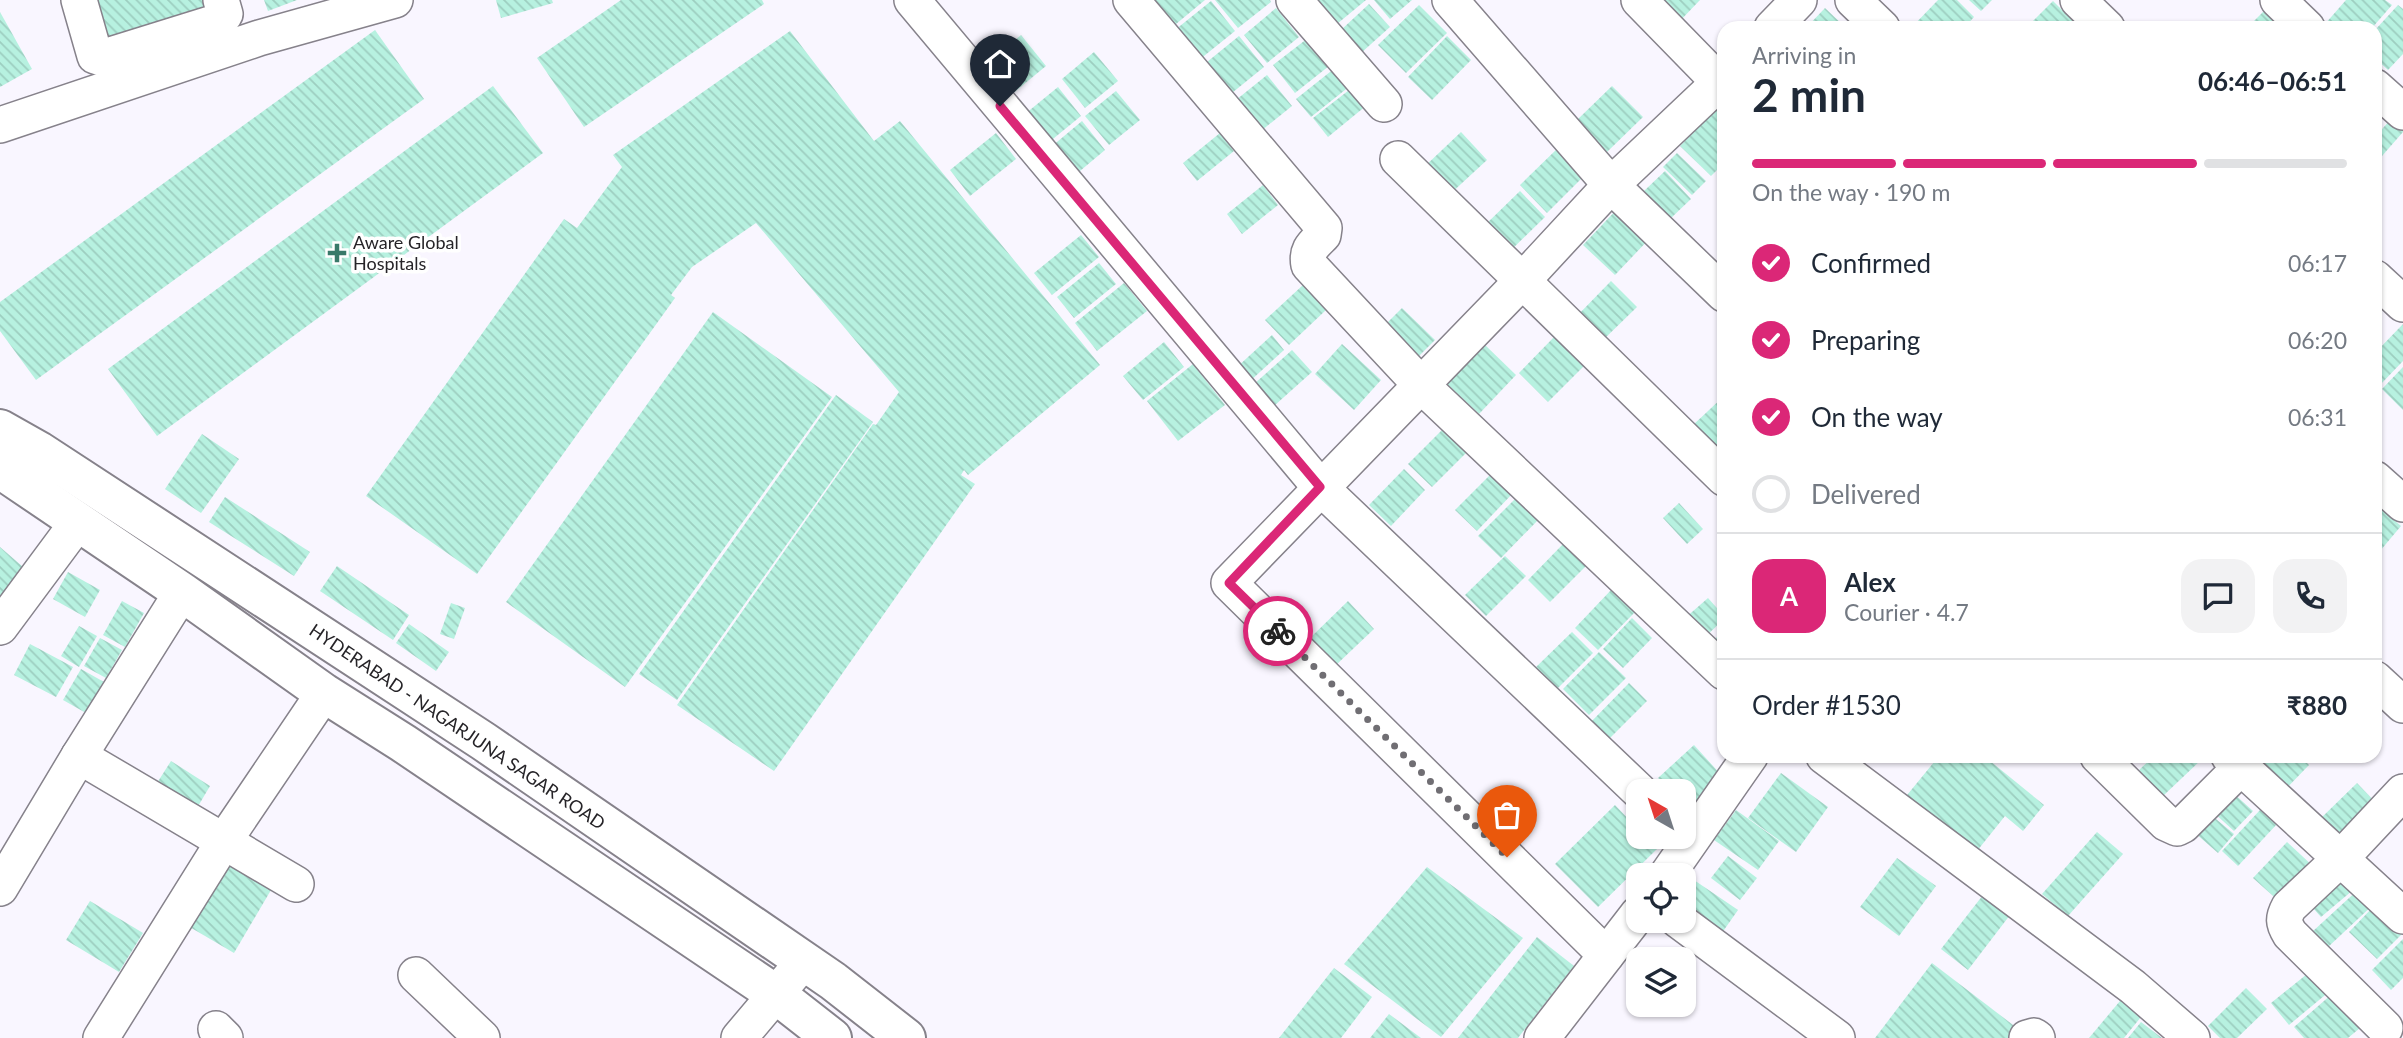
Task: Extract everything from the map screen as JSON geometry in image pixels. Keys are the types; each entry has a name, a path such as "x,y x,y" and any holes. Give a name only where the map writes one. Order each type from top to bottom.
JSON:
{"main road":[{"name":"HYDERABAD - NAGARJUNA SAGAR ROAD","path":"0,429 483,741 833,981 906,1038"},
{"path":"0,469 324,693 777,995 832,1038"}],"street":[{"path":"79,0 95,56 101,58 220,21 225,14 221,0"},
{"path":"246,0 259,38"},
{"path":"0,125 259,38 395,0"},
{"path":"912,0 1320,487 1626,779"},
{"path":"1130,0 1324,228 1323,235 1310,248 1307,256 1309,265 1421,385 1717,665"},
{"path":"1294,0 1384,104"},
{"path":"1450,0 1611,185 1717,287"},
{"path":"1639,0 1717,77"},
{"path":"1779,21 1799,0"},
{"path":"1853,0 1875,21"},
{"path":"2078,0 2100,21"},
{"path":"1606,955 1229,583 1611,185 1717,87"},
{"path":"2382,93 2403,112"},
{"path":"1398,159 1717,471"},
{"path":"2382,284 2403,304"},
{"path":"2382,485 2403,504"},
{"path":"0,628 78,522"},
{"path":"0,888 79,755 182,593"},
{"path":"2382,686 2403,705"},
{"path":"101,1038 224,841 324,693"},
{"path":"79,755 296,884"},
{"path":"1696,827 1745,763"},
{"path":"1833,763 2133,987 2192,1038"},
{"path":"2105,763 2166,823 2177,828 2183,825 2233,763"},
{"path":"2237,763 2403,916"},
{"path":"2384,1035 2290,934 2284,926 2283,917 2289,907 2341,858 2403,792"},
{"path":"1542,1038 1626,929"},
{"path":"1696,933 1837,1038"},
{"path":"739,1038 804,961"},
{"path":"416,975 482,1038"},
{"path":"2027,1038 2037,1038"}],"building":[{"path":"85,0 217,0 221,14 101,52"},
{"path":"264,0 297,0 268,11"},
{"path":"496,0 552,0 553,3 501,18"},
{"path":"621,0 762,0 764,4 584,127 537,58"},
{"path":"1146,0 1205,0 1170,29"},
{"path":"1215,0 1270,0 1271,2 1238,28"},
{"path":"1317,0 1366,0 1337,24"},
{"path":"1374,0 1412,0 1390,19"},
{"path":"1652,0 1700,0 1677,24"},
{"path":"1938,0 1957,0 1974,17 1970,21 1918,21"},
{"path":"1969,0 1992,0 1981,11"},
{"path":"2346,0 2385,0 2392,5 2378,21 2328,21"},
{"path":"1211,1 1235,31 1199,60 1175,30"},
{"path":"2053,1 2073,21 2033,21"},
{"path":"1369,4 1390,27 1361,53 1341,30"},
{"path":"2271,4 2288,20 2287,21 2254,21"},
{"path":"1419,5 1447,33 1406,73 1378,45"},
{"path":"2398,5 2403,9 2403,54 2388,70 2382,64 2382,22"},
{"path":"1276,8 1299,37 1267,63 1244,35"},
{"path":"1825,8 1839,21 1813,21"},
{"path":"0,12 32,69 0,87"},
{"path":"375,30 424,99 36,380 0,331 0,302"},
{"path":"790,31 874,141 900,121 1100,365 968,475 964,470 961,475 975,484 774,771 677,705 873,424 876,425 899,392 756,223 692,267 671,295 675,298 477,574 366,496 564,219 577,228 622,167 613,155"},
{"path":"1021,35 1046,66 1011,95 986,64"},
{"path":"1239,36 1264,67 1227,97 1202,66"},
{"path":"1447,36 1471,60 1432,100 1408,77"},
{"path":"1308,38 1329,66 1295,93 1273,65"},
{"path":"1094,52 1118,81 1085,108 1062,79"},
{"path":"1335,68 1350,86 1311,117 1296,99"},
{"path":"1267,75 1292,106 1256,135 1231,104"},
{"path":"493,86 543,153 157,436 108,369"},
{"path":"1612,86 1643,117 1607,152 1576,121"},
{"path":"1058,87 1081,116 1048,143 1025,114"},
{"path":"1353,87 1367,105 1328,137 1313,118"},
{"path":"1116,91 1140,120 1109,145 1085,116"},
{"path":"1717,108 1717,170 1711,176 1680,146"},
{"path":"2391,119 2403,129 2382,156 2382,129"},
{"path":"1082,121 1105,150 1074,176 1051,147"},
{"path":"1461,132 1487,160 1448,196 1422,169"},
{"path":"996,133 1016,159 970,196 950,170"},
{"path":"1220,133 1234,151 1197,181 1183,163"},
{"path":"1559,147 1586,174 1547,213 1520,185"},
{"path":"1677,153 1706,181 1692,195 1663,167"},
{"path":"1665,171 1691,199 1670,219 1644,191"},
{"path":"1263,185 1278,205 1242,234 1227,214"},
{"path":"1520,191 1545,217 1508,253 1483,227"},
{"path":"1620,206 1652,236 1615,275 1583,245"},
{"path":"1081,235 1099,257 1052,295 1034,273"},
{"path":"1099,263 1116,284 1074,318 1057,297"},
{"path":"1611,281 1637,307 1601,342 1576,317"},
{"path":"1124,283 1147,311 1097,351 1075,323"},
{"path":"1303,285 1326,310 1289,345 1265,320"},
{"path":"1402,308 1435,340 1416,359 1383,327"},
{"path":"713,312 832,397 625,687 506,602"},
{"path":"2403,324 2403,361 2382,383 2382,346"},
{"path":"1272,335 1284,350 1249,382 1236,368"},
{"path":"1556,335 1586,364 1548,402 1519,373"},
{"path":"1164,342 1184,367 1143,400 1123,376"},
{"path":"1342,344 1381,380 1354,410 1315,374"},
{"path":"1484,344 1516,375 1479,414 1446,383"},
{"path":"1292,350 1312,372 1274,406 1254,384"},
{"path":"1193,364 1225,405 1178,441 1147,401"},
{"path":"2403,367 2403,410 2382,389"},
{"path":"836,395 873,422 677,700 639,674"},
{"path":"1717,403 1717,453 1692,426"},
{"path":"1443,429 1467,452 1432,487 1408,464"},
{"path":"202,434 239,459 201,513 165,489"},
{"path":"1404,469 1425,490 1391,526 1369,505"},
{"path":"1492,473 1513,493 1477,531 1455,510"},
{"path":"225,497 310,552 294,576 209,522"},
{"path":"1516,498 1538,520 1501,558 1478,536"},
{"path":"1679,503 1703,529 1687,544 1663,518"},
{"path":"2382,510 2401,526 2382,549"},
{"path":"1565,542 1588,564 1550,602 1528,580"},
{"path":"0,547 30,573 5,602 0,597"},
{"path":"1505,556 1526,576 1486,616 1465,595"},
{"path":"337,566 409,615 393,640 320,591"},
{"path":"68,572 100,590 85,617 53,599"},
{"path":"1612,589 1635,612 1598,650 1575,628"},
{"path":"1708,598 1717,608 1717,626 1703,639 1684,619"},
{"path":"122,601 144,613 125,647 103,635"},
{"path":"1348,601 1374,629 1335,666 1309,639"},
{"path":"451,603 465,608 454,639 440,634"},
{"path":"1632,618 1652,638 1623,668 1603,649"},
{"path":"409,624 449,652 436,671 396,643"},
{"path":"79,626 97,636 79,667 61,656"},
{"path":"1572,632 1593,653 1556,690 1534,669"},
{"path":"100,638 122,650 106,678 84,666"},
{"path":"30,644 73,667 56,697 14,675"},
{"path":"1599,652 1626,678 1589,715 1563,689"},
{"path":"81,669 104,682 86,713 63,700"},
{"path":"1629,683 1647,701 1608,740 1590,723"},
{"path":"1694,745 1723,777 1696,802 1696,779 1658,778"},
{"path":"171,761 210,786 197,808 157,783"},
{"path":"1933,763 1993,763 2044,805 2023,831 2005,816 1973,856 1903,800"},
{"path":"2146,763 2198,763 2163,796 2139,770"},
{"path":"2258,763 2309,765 2281,794 2253,768"},
{"path":"1781,773 1828,807 1796,852 1748,818"},
{"path":"2357,783 2379,806 2340,844 2318,821"},
{"path":"2232,792 2253,811 2234,831 2213,812"},
{"path":"1615,805 1626,816 1626,849 1657,849 1643,863 1626,863 1626,879 1598,907 1555,864"},
{"path":"1736,810 1779,841 1758,870 1714,840"},
{"path":"2260,810 2277,824 2238,866 2222,851"},
{"path":"2210,814 2234,834 2218,853 2194,832"},
{"path":"2097,832 2123,854 2068,916 2042,894"},
{"path":"2287,842 2315,868 2281,903 2253,878"},
{"path":"1728,856 1757,878 1740,900 1711,878"},
{"path":"1897,858 1936,886 1899,936 1860,907"},
{"path":"225,863 271,890 234,953 188,926"},
{"path":"1427,867 1523,938 1441,1037 1344,964"},
{"path":"2343,867 2359,885 2321,917 2305,899"},
{"path":"1696,881 1738,910 1717,940 1696,925"},
{"path":"2361,887 2375,903 2327,948 2312,932"},
{"path":"1983,895 2010,915 1968,970 1941,949"},
{"path":"90,901 143,933 119,972 66,940"},
{"path":"2374,906 2402,934 2377,959 2349,932"},
{"path":"1537,937 1574,966 1518,1038 1458,1038"},
{"path":"2403,939 2403,978 2391,990 2372,970"},
{"path":"1932,963 2017,1028 2009,1038 1875,1038"},
{"path":"1334,968 1372,997 1341,1038 1279,1038"},
{"path":"2312,970 2330,991 2289,1025 2271,1003"},
{"path":"2246,988 2267,1009 2237,1038 2220,1038 2208,1026"},
{"path":"2332,994 2360,1028 2348,1038 2304,1038 2294,1027"},
{"path":"2125,995 2145,1012 2124,1038 2089,1038"},
{"path":"1389,1014 1421,1038 1370,1038"},
{"path":"2141,1022 2162,1038 2128,1038"}],"way so far":[{"path":"1278,631 1507,857"}],"place":[{"name":"Aware Global Hospitals","path":"337,253"}],"route":[{"path":"1000,106 1320,487 1229,583 1278,631"}]}
